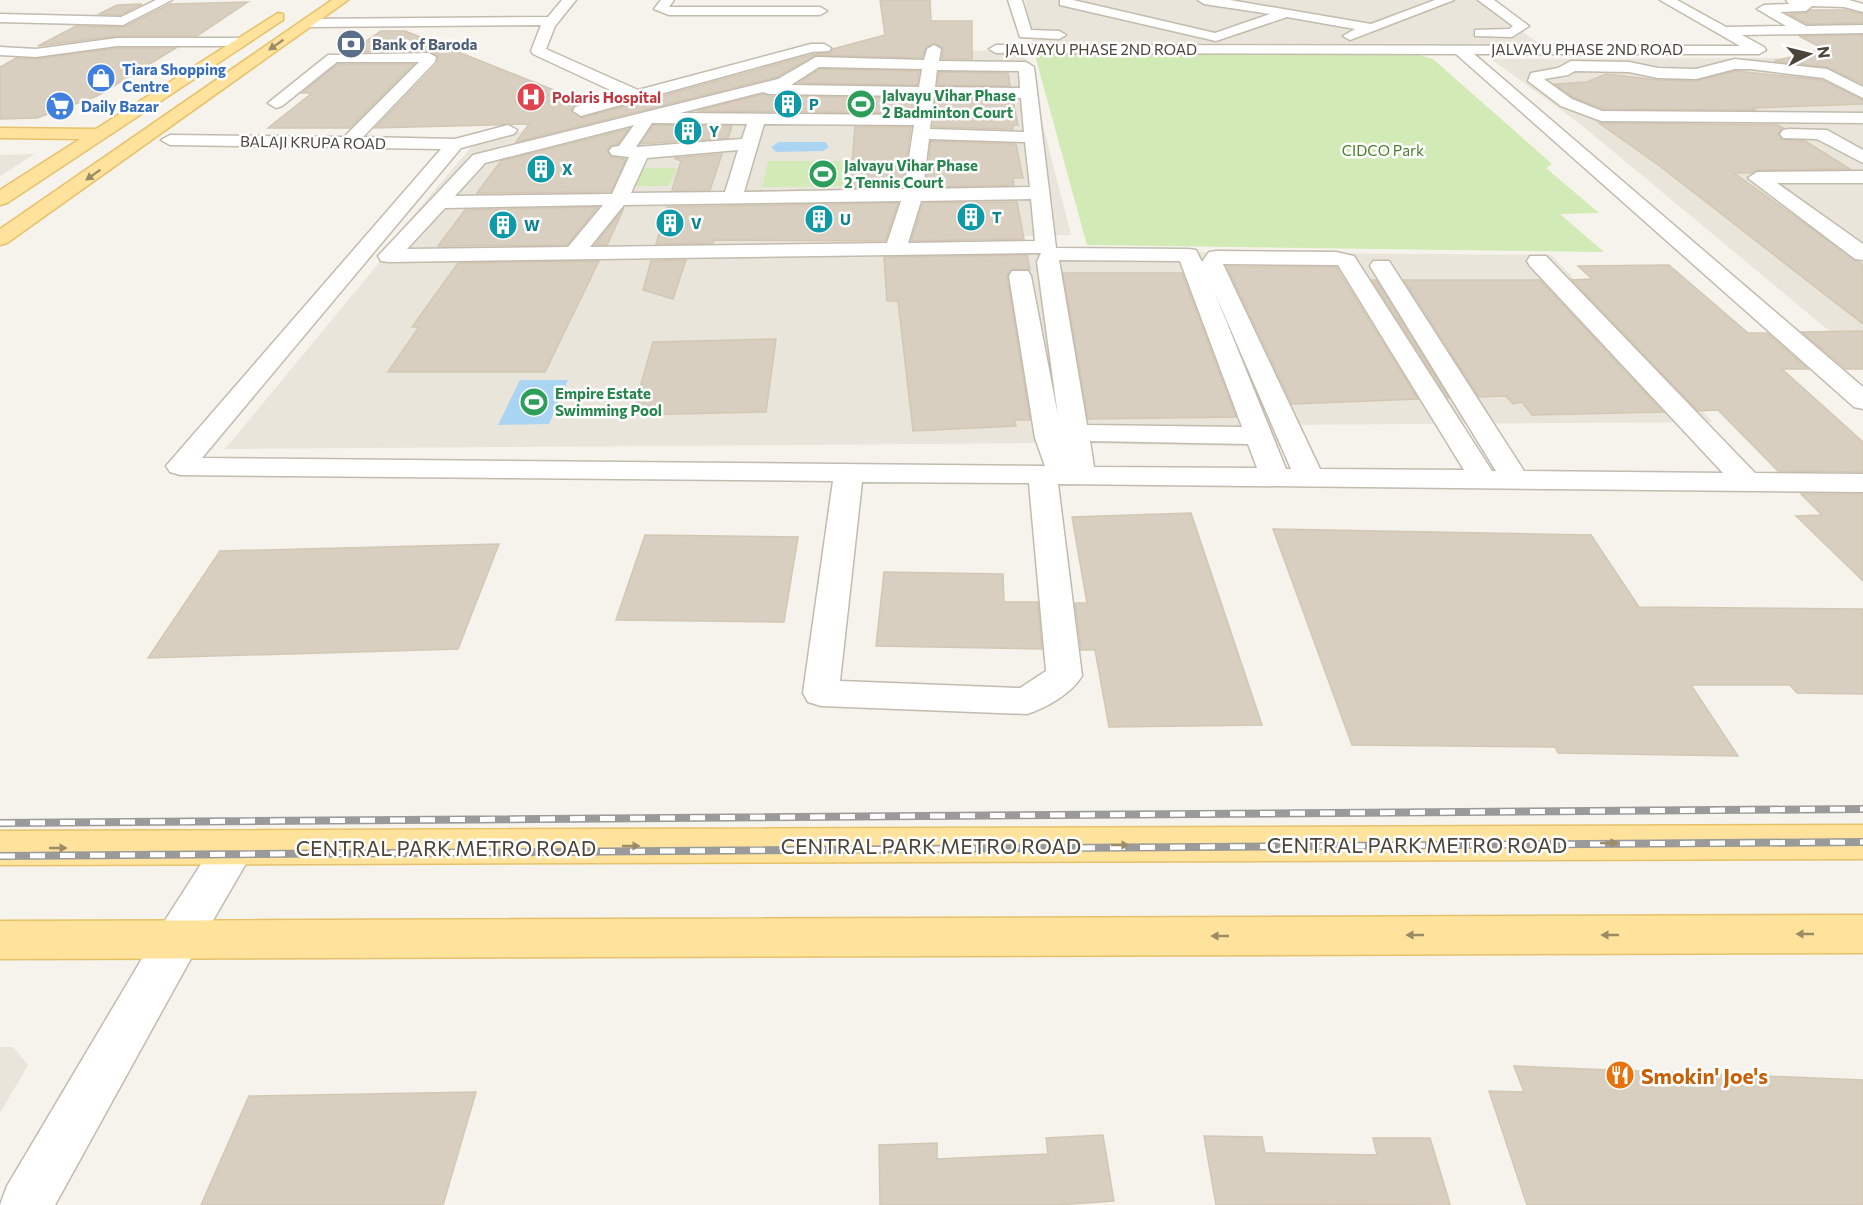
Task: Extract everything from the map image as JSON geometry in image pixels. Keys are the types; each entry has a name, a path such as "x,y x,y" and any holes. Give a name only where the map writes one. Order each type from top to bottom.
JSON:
{"main road":[{"path":"0,239 341,0"},
{"path":"0,199 288,11"},
{"path":"0,134 100,134 170,140"},
{"path":"0,144 84,144 145,138"},
{"name":"CENTRAL PARK METRO ROAD","path":"0,849 1863,843"},
{"path":"0,940 1863,934"}],"street":[{"path":"0,18 26,13 123,21 166,0"},
{"path":"569,0 551,21 538,51 637,96"},
{"path":"668,0 661,9 669,12 821,6 811,48"},
{"path":"1016,0 1027,42 1429,34"},
{"path":"1059,1 1104,0"},
{"path":"1204,0 1372,28"},
{"path":"1059,1 1216,37 1286,13 1306,0"},
{"path":"1413,0 1441,2"},
{"path":"1460,41 1512,33 1522,26 1485,0"},
{"path":"1667,0 1759,50 1851,68"},
{"path":"1795,1 1845,3 1863,8"},
{"path":"1795,1 1806,7 1764,9 1804,30"},
{"path":"1350,36 1441,2"},
{"path":"520,21 533,7"},
{"path":"1738,15 1769,31"},
{"path":"308,23 551,21"},
{"path":"1724,31 1863,29"},
{"path":"1460,41 1554,133 1863,401"},
{"name":"JALVAYU PHASE 2ND ROAD","path":"980,49 1027,42 1460,41 1759,50"},
{"path":"0,51 36,53 117,42 241,42"},
{"path":"569,114 811,48 878,48"},
{"path":"895,249 913,195 933,53"},
{"path":"933,53 1026,67 1046,248 389,256 479,159 755,89 784,82 816,62 933,53"},
{"path":"276,102 330,58 429,57 430,59 349,142"},
{"path":"1863,93 1827,74 1762,64 1735,64 1696,74 1658,74 1629,67 1571,66 1563,72 1536,76 1536,81 1568,104 1578,110 1601,116 1782,115 1863,118"},
{"path":"755,89 1029,93"},
{"path":"1782,115 1863,110"},
{"path":"647,118 756,119 922,127 1034,137"},
{"path":"574,254 619,199 632,152 647,118"},
{"path":"733,197 756,119"},
{"path":"523,126 455,144 289,355 180,466 1863,483"},
{"path":"1554,133 1577,133"},
{"path":"1600,133 1821,134 1863,158"},
{"name":"BALAJI KRUPA ROAD","path":"170,140 455,144"},
{"path":"538,144 632,152 749,144"},
{"path":"1863,177 1757,177 1863,254"},
{"path":"440,202 1040,193"},
{"path":"849,473 821,693 1027,701 1064,676 1062,475 1074,434 1048,257 1051,254 1177,253 1188,255 1275,477"},
{"path":"1310,478 1212,263 1216,257 1336,258 1346,261 1484,480"},
{"path":"1538,261 1746,481"},
{"path":"1381,266 1475,419 1517,481"},
{"path":"1020,276 1049,438 1062,475"},
{"path":"1074,434 1258,436"},
{"path":"26,1205 178,939 234,848"}],"shaded area":[{"path":"1025,0 1480,0 1539,44 1033,43"},
{"path":"819,50 1024,51 1071,235 460,253 387,246 474,144"},
{"path":"1787,58 1863,75 1863,359 1579,123 1491,59"},
{"path":"35,154 0,176 0,155"},
{"path":"1030,251 1551,255 1713,422 1271,425 1280,447 1065,443 225,449 383,258"},
{"path":"0,1047 13,1047 28,1065 0,1113"}],"green space":[{"name":"CIDCO Park","path":"1034,52 1412,53 1433,59 1552,164 1546,168 1599,213 1560,214 1604,252 1087,245"},
{"name":"Jalvayu Vihar Phase 2 Tennis Court","path":"768,161 881,161 880,186 762,187"},
{"path":"629,168 677,168 669,186 619,186"}],"water":[{"path":"779,142 825,142 829,147 823,151 776,152 771,147"},
{"name":"Empire Estate Swimming Pool","path":"520,380 568,380 549,424 498,425"}],"building":[{"path":"880,0 930,0 931,21 972,21 972,59 942,59 943,48 935,43 926,47 922,58 816,55 777,77 516,142 529,124 375,128 437,64 438,56 429,51 350,52 381,31 405,31 584,102 574,105 571,110 582,118 815,54 829,53 833,49 885,35"},
{"path":"248,2 197,36 117,36 38,46 76,26 124,27 170,4"},
{"path":"142,4 121,15 99,14 117,5"},
{"path":"1811,10 1845,10 1863,14 1863,23 1807,24 1788,14 1806,13"},
{"path":"1863,35 1863,84 1827,67 1774,61 1824,49 1799,36"},
{"path":"117,48 176,48 97,96 37,118 0,119 0,67 16,58 36,59"},
{"path":"338,64 414,64 350,128 268,128 312,93 302,93"},
{"path":"820,69 919,71 917,85 798,83"},
{"path":"1735,71 1822,80 1863,100 1863,104 1752,108 1755,110 1602,109 1573,97 1555,84 1587,82 1606,74 1658,80 1696,81"},
{"path":"939,72 1008,73 1010,86 938,85"},
{"path":"763,94 769,96 915,98 913,113 697,111"},
{"path":"936,98 1013,100 1018,125 1013,125 1013,129 933,127"},
{"path":"1599,123 1778,125 1783,128 1778,134 1781,139 1805,141 1850,169 1757,170 1751,173 1734,173 1863,265 1863,324 1661,167"},
{"path":"653,125 732,126 728,138 640,144"},
{"path":"855,127 911,127 902,187 850,188"},
{"path":"629,129 618,144 610,146 607,151 612,157 626,159 611,192 477,193 501,161"},
{"path":"931,141 1016,144 1023,178 1013,178 1014,185 926,187"},
{"path":"722,154 710,190 672,190 681,161 674,158"},
{"name":"T","path":"1017,202 1024,239 911,241 923,203"},
{"path":"898,203 885,241 714,240 713,243 656,244 667,207"},
{"name":"W","path":"598,207 567,245 438,246 465,210"},
{"path":"624,208 607,245 595,245"},
{"path":"1027,255 1030,270 1012,269 1007,276 1030,420 1014,420 1016,426 913,431 898,301 887,301 884,257"},
{"path":"686,260 673,299 643,290 651,261"},
{"path":"599,261 545,372 388,372 419,327 412,327 458,263"},
{"path":"1669,265 1748,333 1767,333 1808,369 1782,369 1863,442 1863,472 1778,471 1718,410 1698,411 1572,280 1592,279 1578,266"},
{"path":"1227,267 1336,267 1418,399 1292,404"},
{"path":"1063,273 1182,273 1236,417 1088,419"},
{"path":"1372,280 1376,280 1449,398 1448,398"},
{"path":"1404,280 1540,280 1663,412 1532,415 1522,402 1513,404 1506,396 1479,397"},
{"path":"1863,331 1863,369 1846,369 1802,332"},
{"path":"776,339 766,412 632,415 653,342"},
{"path":"1801,494 1863,494 1863,581 1796,516 1822,515"},
{"path":"1191,513 1262,725 1109,727 1095,650 1081,650 1075,603 1087,603 1072,517"},
{"path":"1273,529 1591,535 1639,607 1863,609 1863,694 1797,693 1790,685 1691,685 1738,756 1558,753 1555,747 1352,745"},
{"path":"645,535 798,537 784,622 616,620"},
{"path":"499,544 458,649 148,658 220,551"},
{"path":"884,572 1003,574 1004,602 1038,602 1042,649 876,646"},
{"path":"1514,1066 1863,1080 1863,1205 1527,1205 1489,1091 1524,1092"},
{"path":"476,1092 443,1205 201,1205 249,1096"},
{"path":"1103,1135 1114,1201 1057,1205 880,1205 879,1145 937,1143 937,1159 1048,1154 1046,1138"},
{"path":"1204,1136 1262,1137 1265,1153 1377,1155 1373,1138 1430,1138 1450,1204 1216,1205"}],"railway":[{"path":"0,823 1863,809"},
{"path":"0,856 1863,842"}],"place":[{"name":"Bank of Baroda","path":"351,44"},
{"name":"Tiara Shopping Centre","path":"101,78"},
{"name":"Polaris Hospital","path":"531,97"},
{"name":"P","path":"788,104"},
{"name":"Jalvayu Vihar Phase 2 Badminton Court","path":"861,104"},
{"name":"Daily Bazar","path":"60,106"},
{"name":"Y","path":"688,131"},
{"name":"X","path":"541,169"},
{"name":"Jalvayu Vihar Phase 2 Tennis Court","path":"823,174"},
{"name":"T","path":"971,217"},
{"name":"U","path":"819,219"},
{"name":"V","path":"670,223"},
{"name":"W","path":"503,225"},
{"name":"Empire Estate Swimming Pool","path":"534,402"},
{"name":"Smokin' Joe's","path":"1620,1075"}]}
